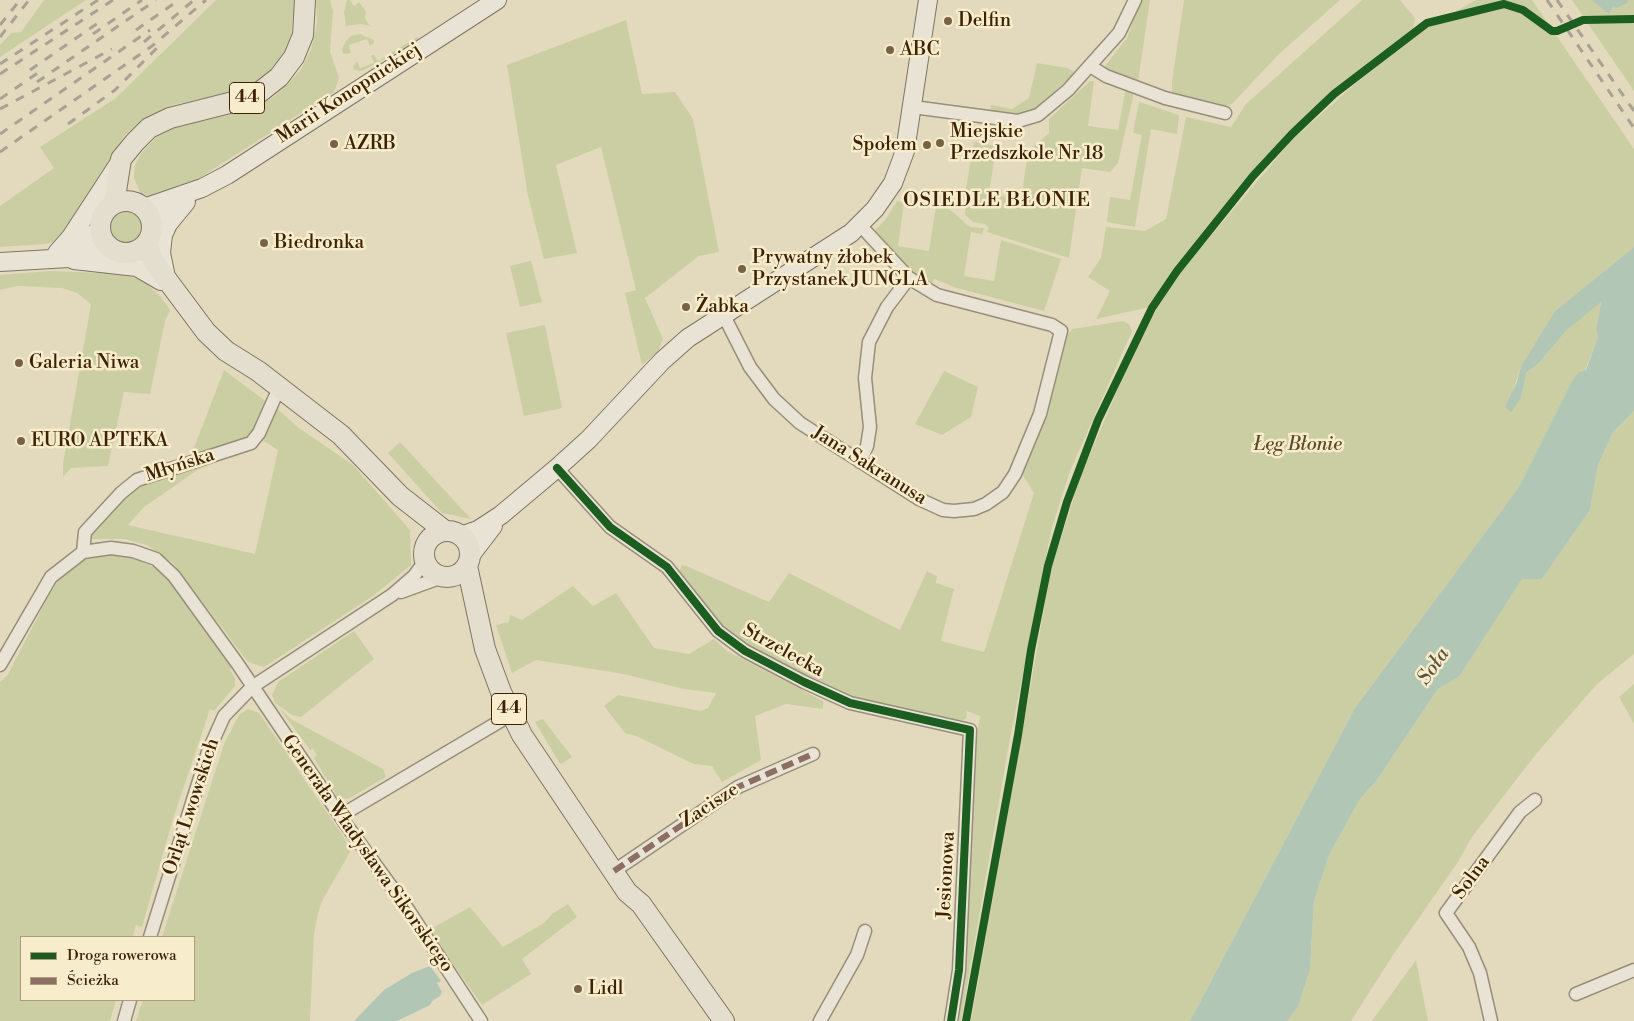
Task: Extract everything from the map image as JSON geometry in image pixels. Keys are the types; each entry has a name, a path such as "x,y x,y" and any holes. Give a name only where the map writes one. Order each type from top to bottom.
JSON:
{"main road":[{"name":"44","path":"137,222 116,184 121,160 134,142 149,128 170,118 245,99 270,85 288,66 299,47 305,24 304,0"},
{"name":"44","path":"134,142 126,170 125,182 137,222 153,261 198,324 226,351 280,388 341,434 400,496 453,534 469,549 457,569"},
{"name":"44","path":"104,237 103,214 137,222"},
{"path":"104,237 123,253 137,222"},
{"name":"44","path":"400,496 418,524 431,571 457,569"},
{"path":"426,552 431,537 453,534"},
{"name":"44","path":"457,569 478,622 493,669 512,714 534,755 614,871 627,892 633,911 709,1021"},
{"name":"44","path":"627,892 641,904 724,1021"}],"street":[{"name":"Marii Konopnickiej","path":"137,222 227,175 497,0"},
{"path":"453,534 478,530 501,515 602,427 674,350 723,314 860,225 881,201 899,170 908,140 928,0"},
{"path":"913,107 957,115 1018,121 1038,115 1068,90 1119,33 1135,0"},
{"path":"1090,66 1106,76 1165,98 1225,113"},
{"path":"63,256 72,237 121,160"},
{"name":"Marii Konopnickiej","path":"137,222 186,202 202,188"},
{"path":"168,284 161,252 163,234 168,224 186,202"},
{"path":"860,225 909,278 886,308 869,342 866,378 870,427 867,446 860,462"},
{"path":"63,256 77,247 104,237"},
{"path":"0,262 63,256 137,267 168,284"},
{"name":"Jana Sakranusa","path":"723,314 750,367 774,399 800,423 934,507 954,511 974,509 994,499 1010,484 1040,414 1061,331 1060,328 942,296 909,278"},
{"name":"Młyńska","path":"83,552 86,532 121,493 137,480 251,443 259,433 280,388"},
{"name":"Strzelecka","path":"557,468 610,527 667,567 718,630 745,650 804,682 850,703 970,730"},
{"path":"457,569 501,515"},
{"path":"0,665 51,576 83,552 111,548 134,551 156,559 174,576 237,663 252,687"},
{"name":"Orląt Lwowskich","path":"150,936 217,730 224,716 252,687 392,595 414,576 426,552"},
{"name":"Orląt Lwowskich","path":"392,595 457,569"},
{"name":"Generała Władysława Sikorskiego","path":"252,687 340,816 409,911 481,1021"},
{"path":"340,816 512,714"},
{"name":"Jesionowa","path":"951,1021 959,970 970,730"},
{"name":"Zacisze","path":"614,871 738,787 813,754"},
{"name":"Solna","path":"1491,1021 1477,964 1469,947 1446,913 1520,812 1535,800"},
{"path":"820,1021 857,955 865,931"},
{"path":"1576,994 1634,970"},
{"path":"124,1021 130,1001"}],"green space":[{"path":"44,0 86,0 0,57 0,45 11,33 21,32"},
{"path":"216,0 295,0 291,34 283,55 271,74 251,87 173,105 147,118 125,135 61,236 54,242 45,244 0,247 0,206 54,168 40,147 116,98"},
{"path":"316,0 330,0 333,11 330,52 339,78 334,92 193,182 151,197 140,192 134,178 135,165 143,151 157,137 174,128 252,109 275,96 300,71 311,50 317,23"},
{"path":"347,0 350,0 354,6 359,2 366,12 365,18 369,25 375,27 361,24 346,26 344,12"},
{"path":"1141,0 1150,0 1138,82 1116,76 1105,66 1127,38"},
{"path":"1184,0 1340,0 1278,55 1232,104 1224,107 1172,94 1172,81"},
{"path":"1362,0 1400,0 1415,18 1413,30 1348,79 1308,116 1241,186 1175,270 1150,307 1096,319 1110,291 1088,277 1101,258 1106,227 1145,231 1166,219 1186,117 1231,127 1246,104"},
{"name":"Łęg Błonie","path":"1476,0 1532,0 1634,149 1634,247 1555,311 1521,366 1510,400 1516,405 1521,398 1525,374 1538,364 1566,331 1601,301 1596,330 1598,337 1585,370 1572,381 1519,487 1355,708 1190,1021 971,1021 1051,570 1081,475 1132,356 1158,307 1182,270 1293,139 1356,83 1431,25"},
{"path":"1572,0 1634,0 1634,91"},
{"path":"626,20 642,94 675,92 693,119 719,252 699,256 645,298 663,339 658,351 642,365 625,293 636,290 601,147 556,165 577,253 544,259 528,196 507,65"},
{"path":"360,34 374,40 374,43 370,46 367,39 349,45 351,53 343,54 342,49 346,41 351,36"},
{"path":"417,37 420,40 362,71 355,70 353,67 357,61 360,68 374,63 371,55 374,55 378,61"},
{"path":"1037,63 1067,68 1073,71 1074,76 1033,110 1018,116 990,114 991,105 1012,109 1029,98"},
{"path":"1090,81 1094,81 1088,126 1118,130 1126,88 1133,92 1133,97 1118,163 1110,172 1082,168 1069,258 987,232 989,228 985,224 973,222 965,215 966,188 974,142 996,146 989,194 1021,199 1028,152 1049,133 1049,119"},
{"path":"1139,102 1179,115 1177,134 1151,129 1135,227 1107,222 1110,197 1130,200 1142,135 1133,133"},
{"path":"897,201 904,203 898,246 929,251 936,206 948,208 970,227 984,228 982,234 971,232 964,276 994,281 1001,240 1061,259 1044,311 957,288 934,279 931,286 913,274 874,231 886,219"},
{"path":"126,210 133,211 138,215 142,220 142,234 138,239 133,243 126,244 119,243 114,239 110,234 109,227 110,220 114,215 119,211"},
{"path":"531,261 542,302 520,307 510,266"},
{"path":"49,271 126,274 146,283 160,296 170,310 165,321 150,394 124,392 108,466 71,468 63,477 63,464 91,304 77,293 62,288 17,286 0,290 0,275"},
{"path":"1123,321 1129,324 1132,331 1070,471 1052,527 1008,749 961,1021 958,1021 964,981 974,759 980,716 967,711 966,719 959,721 862,703 833,692 751,648 725,631 681,578 680,570 682,565 686,566 769,602 789,573 900,630 927,571 937,576 936,583 954,589 941,641 984,652 1034,493 1022,474 1050,399 1068,334 1073,329"},
{"path":"545,325 562,408 524,416 506,333"},
{"path":"224,370 268,403 254,431 244,442 190,458"},
{"path":"944,371 978,387 971,417 942,435 915,424"},
{"path":"274,406 299,428 353,465 410,530 411,565 373,596 264,667 248,662 173,563 147,545 124,539 90,539 91,533 135,487 218,458 220,461 199,469 144,507 128,525 255,554 278,450 259,438"},
{"path":"1634,411 1634,654 1597,684 1536,754 1472,837 1458,862 1393,955 1351,1021 1287,1021 1298,1007 1310,969 1314,901 1329,855 1360,799 1377,780 1438,689 1459,677 1522,579 1542,579 1590,510 1598,465 1613,432"},
{"path":"400,442 471,519 442,513 388,453"},
{"path":"105,554 129,556 153,567 171,581 232,667 230,669 235,678 235,686 214,711 210,709 173,819 142,927 136,925 133,936 20,936 20,1001 116,1001 110,1021 0,1021 0,682 7,676 48,597 64,572 83,559"},
{"path":"573,586 593,606 616,593 654,648 689,654 714,639 727,651 823,701 823,709 786,704 755,716 761,760 722,782 712,766 694,764 636,736 625,733 604,706 618,695 701,711 708,708 716,693 684,689 624,674 536,660 512,673 496,625 509,622 510,615 522,620"},
{"path":"354,631 374,659 301,717 292,715 275,703 272,695 278,682"},
{"path":"1634,684 1634,724 1619,697"},
{"path":"279,708 291,719 383,769 386,777 348,799 338,798 314,758 317,755 313,749 310,750"},
{"path":"248,709 259,713 345,839 350,852 321,903 317,918 314,934 310,1021 136,1021 143,1001 195,1001 195,936 162,936 224,744 239,715"},
{"path":"543,719 572,757 563,763 560,764 535,722"},
{"path":"568,904 577,917 522,959 531,974 482,1005 429,930 470,907 503,947 544,923 552,914"},
{"path":"1416,960 1428,1021 1372,1021"}],"water":[{"path":"1592,0 1628,0 1627,3 1616,8 1613,6 1609,14"},
{"name":"Soła","path":"1634,247 1634,411 1613,432 1598,465 1590,510 1542,579 1522,579 1459,677 1438,689 1377,780 1360,799 1329,855 1314,901 1310,969 1298,1007 1287,1021 1190,1021 1355,708 1519,487 1572,381 1579,372 1586,370 1598,337 1596,330 1601,302 1566,331 1538,364 1526,373 1521,398 1511,412 1505,407 1517,382 1521,366 1555,311"},
{"path":"430,966 441,981 437,983 442,992 430,1005 397,1021 354,1021 384,990 412,973"}],"railway":[{"path":"0,25 20,0"},
{"path":"0,37 29,0"},
{"path":"0,64 98,0"},
{"path":"0,74 113,0"},
{"path":"93,34 142,0"},
{"path":"37,82 156,0"},
{"path":"136,30 179,0"},
{"path":"144,42 194,0"},
{"path":"0,152 152,46 206,0"},
{"path":"1547,0 1634,128"},
{"path":"1557,0 1634,111"},
{"path":"30,70 98,23"},
{"path":"0,134 150,30"},
{"path":"68,124 115,90 157,48"},
{"path":"0,109 112,49"},
{"path":"0,99 42,70"}],"marked path":[{"path":"614,871 738,787 813,754"}],"cycle path":[{"path":"966,1021 1018,735 1031,650 1048,566 1067,502 1098,420 1152,308 1177,271 1253,176 1292,134 1334,94 1427,23 1504,4 1523,10 1552,31 1557,31 1583,20 1634,19"},
{"path":"557,468 610,527 667,567 718,631 745,651 804,682 850,703 970,730 959,970 951,1021"}],"place":[{"name":"Delfin","path":"948,21"},
{"name":"ABC","path":"890,50"},
{"name":"Miejskie Przedszkole Nr 18","path":"940,143"},
{"name":"AZRB","path":"334,144"},
{"name":"Społem","path":"927,145"},
{"name":"Biedronka","path":"264,243"},
{"name":"Prywatny żłobek Przystanek JUNGLA","path":"742,269"},
{"name":"Żabka","path":"686,307"},
{"name":"Galeria Niwa","path":"19,363"},
{"name":"EURO APTEKA","path":"21,441"},
{"name":"Lidl","path":"578,989"}],"district":[{"name":"OSIEDLE BŁONIE","path":"997,201"}]}
